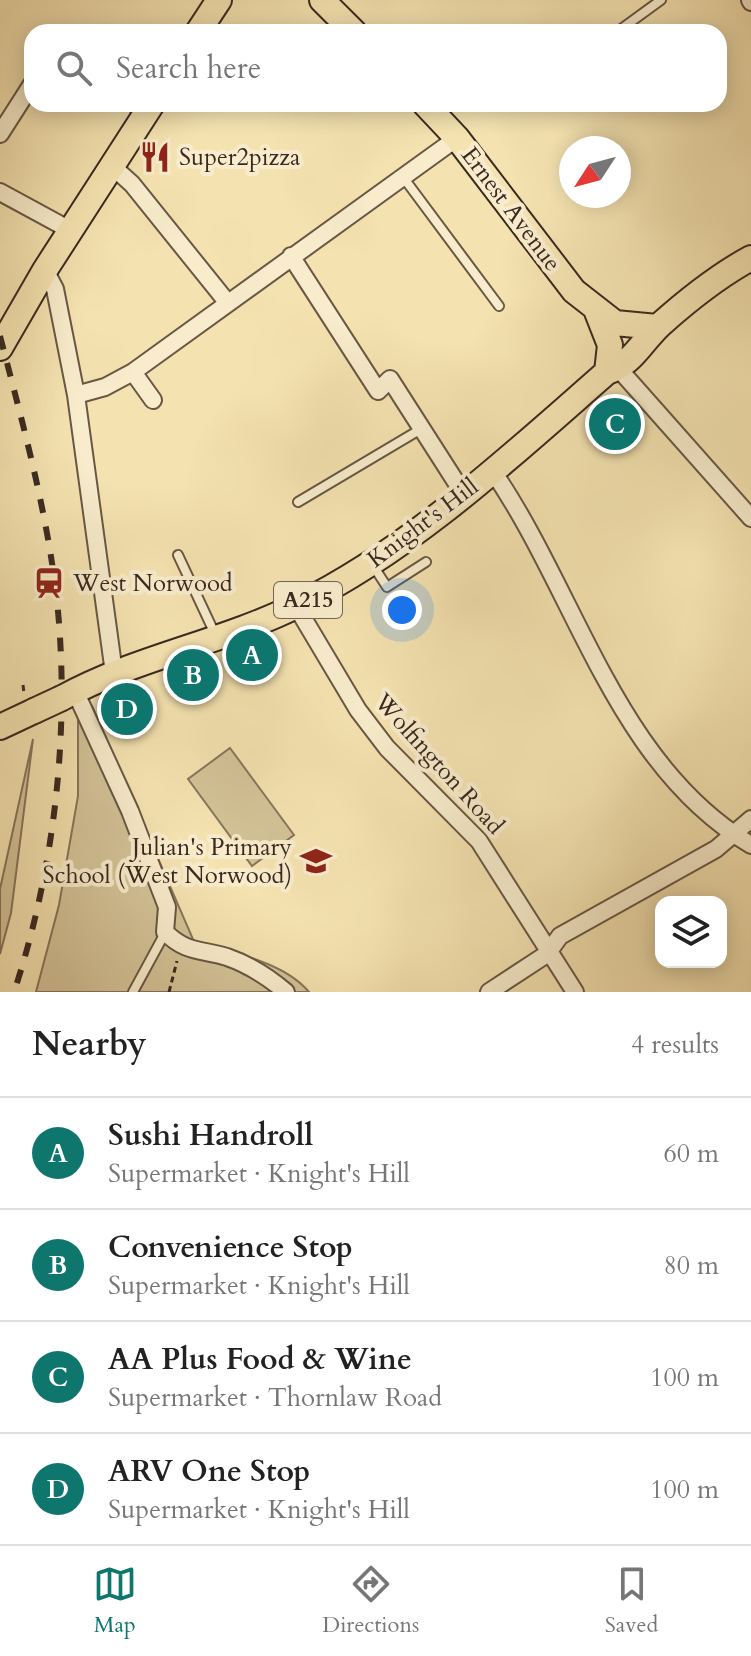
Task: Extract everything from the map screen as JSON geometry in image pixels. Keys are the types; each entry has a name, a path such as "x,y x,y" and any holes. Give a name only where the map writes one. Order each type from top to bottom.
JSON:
{"main road":[{"path":"203,24 219,0"},
{"path":"322,0 346,24"},
{"path":"0,348 45,270 112,166 140,112"},
{"name":"Ernest Avenue","path":"433,112 457,138 574,291 597,312 628,327 657,327"},
{"name":"Knight's Hill","path":"0,726 114,673 217,639 296,606 372,564 646,345 657,327 704,289 751,258"},
{"name":"Ernest Avenue","path":"597,312 610,345 612,370"}],"street":[{"path":"0,134 24,96"},
{"path":"76,395 105,387 133,372 457,138"},
{"path":"112,166 132,184 227,302"},
{"path":"0,192 70,230"},
{"path":"291,256 378,391 390,379 463,493"},
{"path":"45,270 55,289 76,395 114,673"},
{"path":"612,370 751,518"},
{"path":"133,372 153,400"},
{"path":"492,470 648,752 693,802 751,845"},
{"name":"Wolfington Road","path":"296,606 358,710 387,748 479,841 575,992"},
{"path":"69,694 130,811 167,907 165,932 180,947 226,957 262,972 286,992"},
{"path":"489,992 550,951 560,936 734,835 751,819"}],"lane":[{"path":"628,24 661,0"},
{"path":"403,177 499,306"},
{"path":"298,502 421,429"},
{"path":"178,555 217,639"},
{"path":"372,564 387,587 426,562"},
{"path":"133,992 165,932"}],"path":[{"path":"169,992 180,947"}],"shaded area":[{"path":"92,706 195,944 272,966 309,992 36,992 59,905 78,796 78,711"},
{"path":"33,739 11,913 0,954 0,889"},
{"path":"230,748 294,835 252,866 188,779"}],"railway":[{"path":"0,336 45,521 55,584 62,686 57,791 50,843 29,944 14,992"}],"place":[{"name":"Super2pizza","path":"155,157"},
{"name":"AA Plus Food & Wine","path":"615,424"},
{"name":"West Norwood","path":"49,583"},
{"name":"Sushi Handroll","path":"252,655"},
{"name":"Convenience Stop","path":"193,675"},
{"name":"ARV One Stop","path":"127,709"},
{"name":"Julian's Primary School (West Norwood)","path":"316,861"}]}
